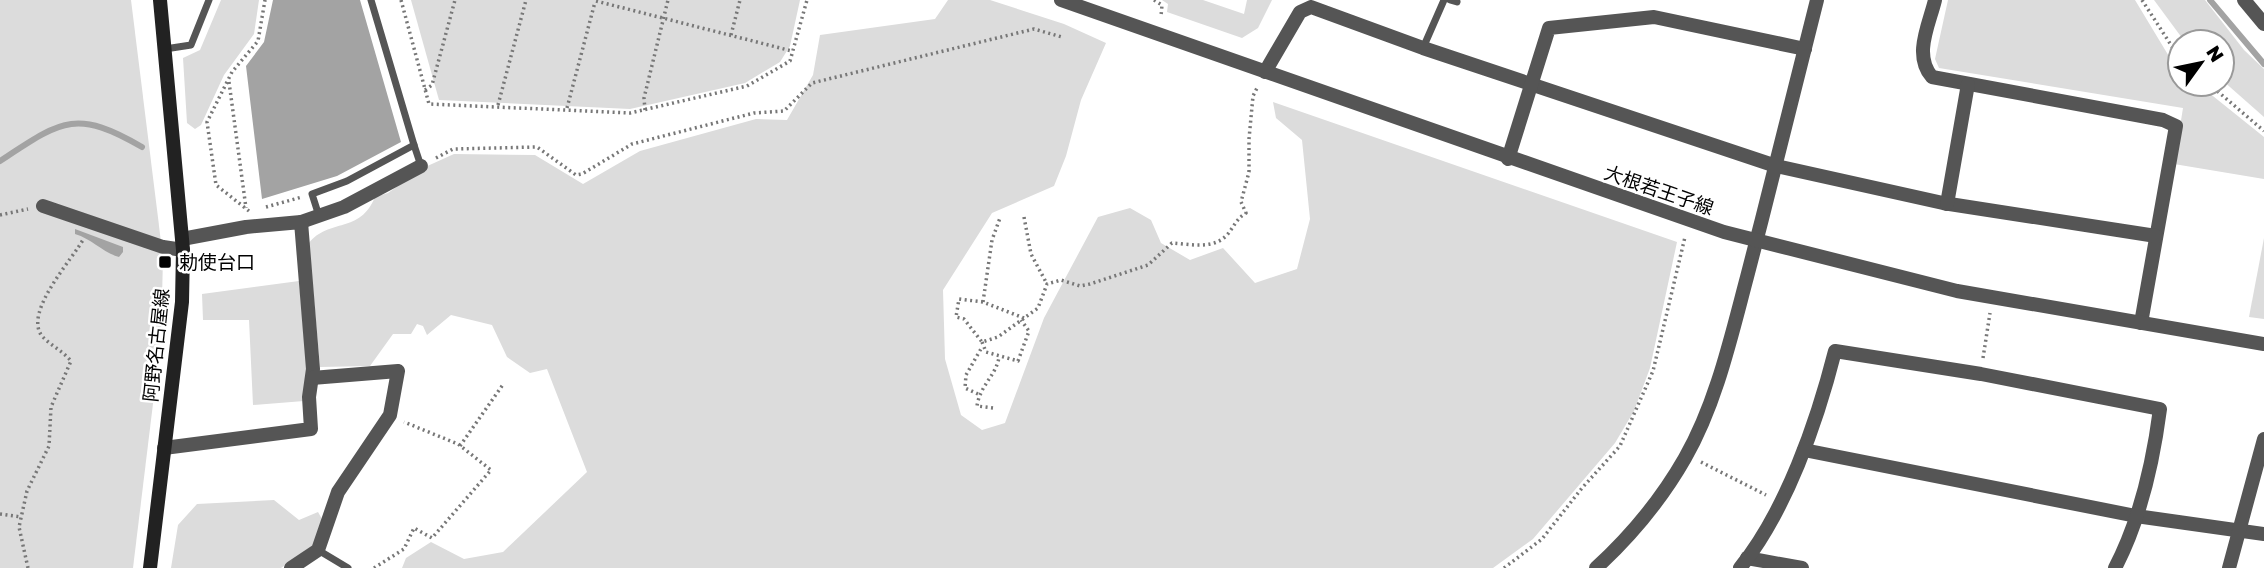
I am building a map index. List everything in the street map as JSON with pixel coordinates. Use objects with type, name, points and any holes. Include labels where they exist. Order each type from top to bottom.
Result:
[{"type":"main road","name":"阿野名古屋線","points":[[150,568],[178,353],[182,244],[160,0]]},
{"type":"street","name":"大根若王子線","points":[[1061,0],[1508,159],[1756,241],[1957,291],[2264,344]]},
{"type":"street","points":[[1596,568],[1640,525],[1664,493],[1687,454],[1716,384],[1776,166],[1817,0]]},
{"type":"street","points":[[1935,0],[1921,54],[1924,68],[1932,77],[2163,120],[2176,126],[2140,323]]},
{"type":"street","points":[[2245,0],[2264,24]]},
{"type":"street","points":[[1265,72],[1300,12],[1311,7],[1423,48],[1776,166],[1947,204],[2156,236]]},
{"type":"street","points":[[1508,159],[1549,28],[1654,17],[1805,49]]},
{"type":"street","points":[[1947,204],[1968,84]]},
{"type":"street","points":[[43,206],[163,247],[246,227],[301,222],[344,207],[421,166]]},
{"type":"street","points":[[164,448],[311,429],[309,397],[312,378],[301,222]]},
{"type":"street","points":[[1802,568],[1743,563],[1779,502],[1804,450],[1822,402],[1835,351],[1981,374],[2160,409],[2155,451],[2136,516],[2115,568]]},
{"type":"street","points":[[291,568],[318,550],[338,492],[390,415],[398,371],[312,378]]},
{"type":"street","points":[[2229,568],[2264,439]]},
{"type":"street","points":[[1804,450],[2136,516],[2264,534]]},
{"type":"lane","points":[[165,48],[191,45],[209,0]]},
{"type":"lane","points":[[371,0],[421,166]]},
{"type":"lane","points":[[1423,48],[1444,0]]},
{"type":"lane","points":[[319,216],[312,194],[347,181],[414,145]]},
{"type":"lane","points":[[318,550],[348,568]]},
{"type":"path","points":[[251,212],[216,185],[207,122],[229,79],[258,41],[265,0]]},
{"type":"path","points":[[401,0],[429,104],[567,108],[631,113],[747,86],[790,61],[807,0]]},
{"type":"path","points":[[425,90],[432,85],[455,0]]},
{"type":"path","points":[[498,105],[526,0]]},
{"type":"path","points":[[645,110],[644,98],[668,0]]},
{"type":"path","points":[[731,35],[740,0]]},
{"type":"path","points":[[1154,0],[1162,5],[1161,16]]},
{"type":"path","points":[[2142,0],[2166,37]]},
{"type":"path","points":[[567,108],[596,1],[792,51]]},
{"type":"path","points":[[421,166],[453,149],[537,148],[576,175],[582,174],[632,144],[754,113],[784,111],[812,83],[1034,29],[1062,37]]},
{"type":"path","points":[[229,79],[246,208]]},
{"type":"path","points":[[1047,284],[1061,280],[1080,286],[1090,284],[1148,265],[1172,243],[1213,244],[1227,235],[1237,218],[1245,213],[1241,202],[1249,172],[1250,128],[1257,88]]},
{"type":"path","points":[[2225,98],[2264,131]]},
{"type":"path","points":[[263,208],[312,194]]},
{"type":"path","points":[[0,215],[43,206]]},
{"type":"path","points":[[979,394],[965,388],[966,375],[982,344],[998,337],[1038,308],[1047,284],[1031,254],[1024,217]]},
{"type":"path","points":[[983,302],[992,240],[1000,218]]},
{"type":"path","points":[[1504,568],[1542,539],[1582,488],[1620,446],[1653,371],[1690,221]]},
{"type":"path","points":[[28,568],[20,536],[21,517],[27,491],[49,446],[51,407],[71,361],[42,336],[38,323],[50,286],[81,243]]},
{"type":"path","points":[[959,299],[983,302],[1022,319],[1029,331],[1018,361],[986,352],[964,319],[956,317],[959,299]]},
{"type":"path","points":[[1981,374],[1990,313]]},
{"type":"path","points":[[993,408],[977,406],[983,383],[997,368],[1000,356]]},
{"type":"path","points":[[460,446],[504,383]]},
{"type":"path","points":[[374,568],[404,549],[414,527],[432,538],[491,470],[460,446],[390,415]]},
{"type":"path","points":[[1687,454],[1779,502]]},
{"type":"path","points":[[0,514],[21,517]]},
{"type":"shaded area","points":[[0,0],[131,0],[163,258],[161,338],[133,568],[0,568]]},
{"type":"shaded area","points":[[221,0],[259,0],[254,34],[224,75],[201,125],[195,129],[187,123],[183,58],[200,50]]},
{"type":"shaded area","points":[[273,0],[360,0],[401,142],[337,176],[262,199],[246,66],[264,42]]},
{"type":"shaded area","points":[[411,0],[800,0],[790,46],[780,62],[745,83],[630,109],[439,100]]},
{"type":"shaded area","points":[[948,0],[990,0],[1064,24],[1106,43],[1081,100],[1066,156],[1054,186],[992,213],[943,290],[945,359],[961,415],[982,430],[1005,423],[1044,318],[1098,217],[1130,208],[1151,220],[1161,243],[1190,260],[1223,248],[1255,283],[1297,269],[1310,219],[1302,140],[1276,118],[1273,102],[1677,242],[1650,368],[1634,411],[1615,443],[1533,539],[1493,568],[402,568],[406,558],[431,542],[464,559],[503,552],[587,472],[547,369],[530,373],[507,357],[492,325],[451,315],[427,335],[423,326],[417,324],[411,334],[393,334],[370,366],[320,367],[309,243],[326,230],[361,216],[369,209],[375,197],[388,193],[423,168],[454,154],[535,155],[583,184],[640,151],[756,119],[787,120],[813,75],[820,35],[935,19]]},
{"type":"shaded area","points":[[1162,0],[1203,0],[1244,14],[1247,0],[1272,0],[1258,28],[1242,38],[1167,12],[1168,4]]},
{"type":"shaded area","points":[[1948,0],[2135,0],[2166,51],[2166,98],[2215,98],[2264,137],[2264,179],[2174,164],[2183,108],[1939,68],[1935,59]]},
{"type":"shaded area","points":[[2154,0],[2205,0],[2227,28],[2175,28]]},
{"type":"shaded area","points":[[2236,40],[2264,69],[2264,117],[2236,92]]},
{"type":"shaded area","points":[[75,229],[123,247],[123,252],[119,257],[113,255],[75,234]]},
{"type":"shaded area","points":[[2264,238],[2264,319],[2249,317]]},
{"type":"shaded area","points":[[299,281],[307,370],[304,401],[253,405],[249,320],[203,320],[202,294]]},
{"type":"shaded area","points":[[274,500],[299,520],[318,512],[322,519],[314,546],[281,568],[171,568],[178,525],[197,504]]},
{"type":"waterway","points":[[2210,0],[2264,64]]},
{"type":"waterway","points":[[0,161],[38,136],[69,124],[100,127],[142,147]]},
{"type":"place","name":"勅使台口","points":[[165,262]]}]
